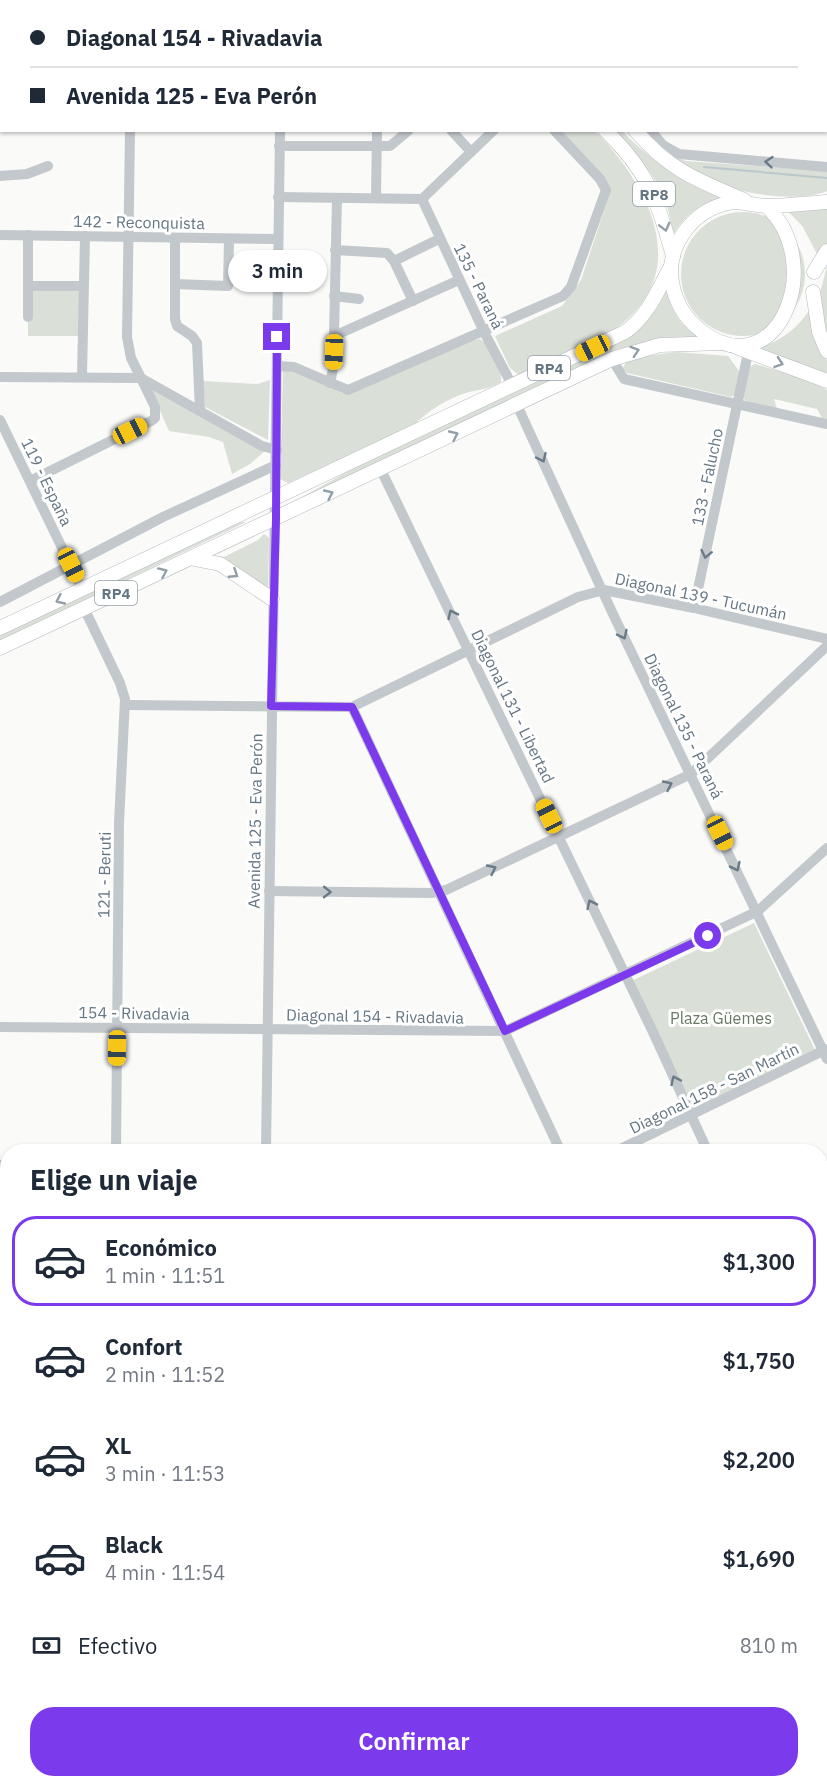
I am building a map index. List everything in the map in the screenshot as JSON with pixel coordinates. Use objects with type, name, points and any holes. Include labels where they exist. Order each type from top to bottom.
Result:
[{"type":"main road","name":"RP8","points":[[607,132],[636,164],[653,192],[672,261]]},
{"type":"main road","name":"RP8","points":[[636,132],[656,154],[675,169],[748,202]]},
{"type":"main road","name":"RP4","points":[[766,206],[823,200]]},
{"type":"main road","name":"RP4","points":[[0,628],[276,499],[632,328],[650,306],[672,261],[680,237],[693,222],[719,207],[748,202],[766,206],[785,216],[800,231]]},
{"type":"main road","name":"RP4","points":[[0,648],[612,359],[660,345],[756,343],[776,336],[793,324],[805,307],[812,288],[814,272],[810,250]]},
{"type":"main road","name":"RP4","points":[[814,272],[827,251]]},
{"type":"main road","points":[[672,261],[671,282],[682,312],[693,325],[748,353],[827,381]]},
{"type":"main road","points":[[812,288],[819,332],[827,351]]},
{"type":"main road","points":[[192,559],[220,564],[272,599]]},
{"type":"street","points":[[30,481],[155,417],[155,407],[131,358],[127,337],[130,132]]},
{"type":"street","name":"Avenida 125 - Eva Perón","points":[[266,1144],[280,132]]},
{"type":"street","points":[[376,198],[377,132]]},
{"type":"street","points":[[279,146],[377,147],[393,145],[407,132]]},
{"type":"street","points":[[453,132],[471,152]]},
{"type":"street","points":[[278,197],[422,199],[492,132]]},
{"type":"street","points":[[277,366],[294,367],[348,390],[558,299],[567,292],[606,195],[604,185],[556,132]]},
{"type":"street","points":[[652,132],[663,145],[679,154],[827,167]]},
{"type":"street","points":[[0,176],[27,174],[48,166]]},
{"type":"street","points":[[330,382],[333,369],[337,198]]},
{"type":"street","name":"135 - Paraná","points":[[422,199],[484,332],[512,385]]},
{"type":"street","name":"142 - Reconquista","points":[[0,235],[278,239]]},
{"type":"street","points":[[28,235],[28,317]]},
{"type":"street","points":[[82,375],[85,236]]},
{"type":"street","points":[[176,238],[177,326],[192,336],[197,343],[200,411]]},
{"type":"street","points":[[175,284],[228,286],[229,239]]},
{"type":"street","points":[[394,261],[439,239]]},
{"type":"street","points":[[335,250],[382,252],[394,261],[413,301]]},
{"type":"street","points":[[334,336],[459,280]]},
{"type":"street","points":[[28,286],[83,286]]},
{"type":"street","points":[[334,297],[359,299]]},
{"type":"street","name":"133 - Falucho","points":[[694,608],[748,353]]},
{"type":"street","points":[[612,359],[624,379],[827,424]]},
{"type":"street","points":[[0,376],[82,375],[141,378],[262,446],[277,450]]},
{"type":"street","name":"Diagonal 135 - Paraná","points":[[517,405],[825,1053]]},
{"type":"street","name":"119 - España","points":[[0,420],[82,589]]},
{"type":"street","points":[[0,602],[173,512],[276,465]]},
{"type":"street","name":"Diagonal 131 - Libertad","points":[[381,470],[704,1144]]},
{"type":"street","name":"Diagonal 139 - Tucumán","points":[[125,705],[352,707],[578,597],[604,590],[827,639]]},
{"type":"street","name":"121 - Beruti","points":[[84,608],[120,683],[125,705],[119,823],[116,1144]]},
{"type":"street","points":[[269,891],[439,893],[692,774],[827,646]]},
{"type":"street","points":[[352,707],[557,1144]]},
{"type":"street","name":"Diagonal 154 - Rivadavia","points":[[268,1030],[505,1031],[758,911],[827,848]]},
{"type":"street","name":"154 - Rivadavia","points":[[0,1027],[268,1030]]},
{"type":"street","name":"Diagonal 158 - San Martín","points":[[631,1144],[825,1053]]},
{"type":"green space","points":[[563,132],[596,132],[632,177],[646,203],[655,229],[658,256],[653,282],[639,307],[615,329],[582,348],[520,376],[510,368],[495,336],[562,306],[581,280],[610,193]]},
{"type":"green space","points":[[615,132],[623,132],[645,153],[670,171],[727,198],[710,202],[696,210],[683,220],[673,235],[661,190],[636,155]]},
{"type":"green space","points":[[672,156],[686,161],[827,171],[827,191],[791,197],[745,192],[702,177],[684,167]]},
{"type":"green space","points":[[827,208],[827,245],[818,256],[803,227],[786,209]]},
{"type":"green space","points":[[743,212],[767,216],[787,230],[801,250],[805,274],[801,298],[787,318],[767,332],[743,336],[719,332],[699,318],[685,298],[681,274],[685,250],[699,230],[719,216]]},
{"type":"green space","points":[[827,266],[827,345],[819,297]]},
{"type":"green space","points":[[28,286],[83,286],[82,336],[28,336]]},
{"type":"green space","points":[[666,289],[678,319],[695,335],[703,339],[666,338],[618,349],[295,501],[363,463],[643,323],[656,309]]},
{"type":"green space","points":[[810,309],[820,352],[827,360],[827,376],[756,349],[787,334],[800,323]]},
{"type":"green space","points":[[480,339],[495,358],[500,370],[501,382],[446,401],[431,410],[412,427],[288,483],[280,479],[283,371],[294,370],[342,393],[463,343]]},
{"type":"green space","points":[[676,352],[728,356],[739,371],[735,394],[731,397],[627,373],[623,368],[626,362],[646,356]]},
{"type":"green space","points":[[755,364],[808,380],[827,390],[827,421],[823,420],[817,409],[774,399],[777,409],[746,401],[743,398],[749,367]]},
{"type":"green space","points":[[270,380],[268,440],[205,407],[203,381],[258,384]]},
{"type":"green space","points":[[149,386],[265,451],[250,464],[232,474],[223,442],[209,437],[169,431]]},
{"type":"green space","points":[[246,522],[0,641],[0,635],[205,537]]},
{"type":"green space","points":[[264,534],[269,538],[268,586],[266,588],[219,560],[218,556],[224,557],[258,540]]},
{"type":"green space","name":"Plaza Güemes","points":[[754,923],[816,1052],[687,1114],[625,984]]},
{"type":"waterway","points":[[704,167],[827,178]]},
{"type":"route","points":[[277,337],[276,519],[272,599],[271,706],[352,707],[505,1031],[512,1030],[708,936]]}]
